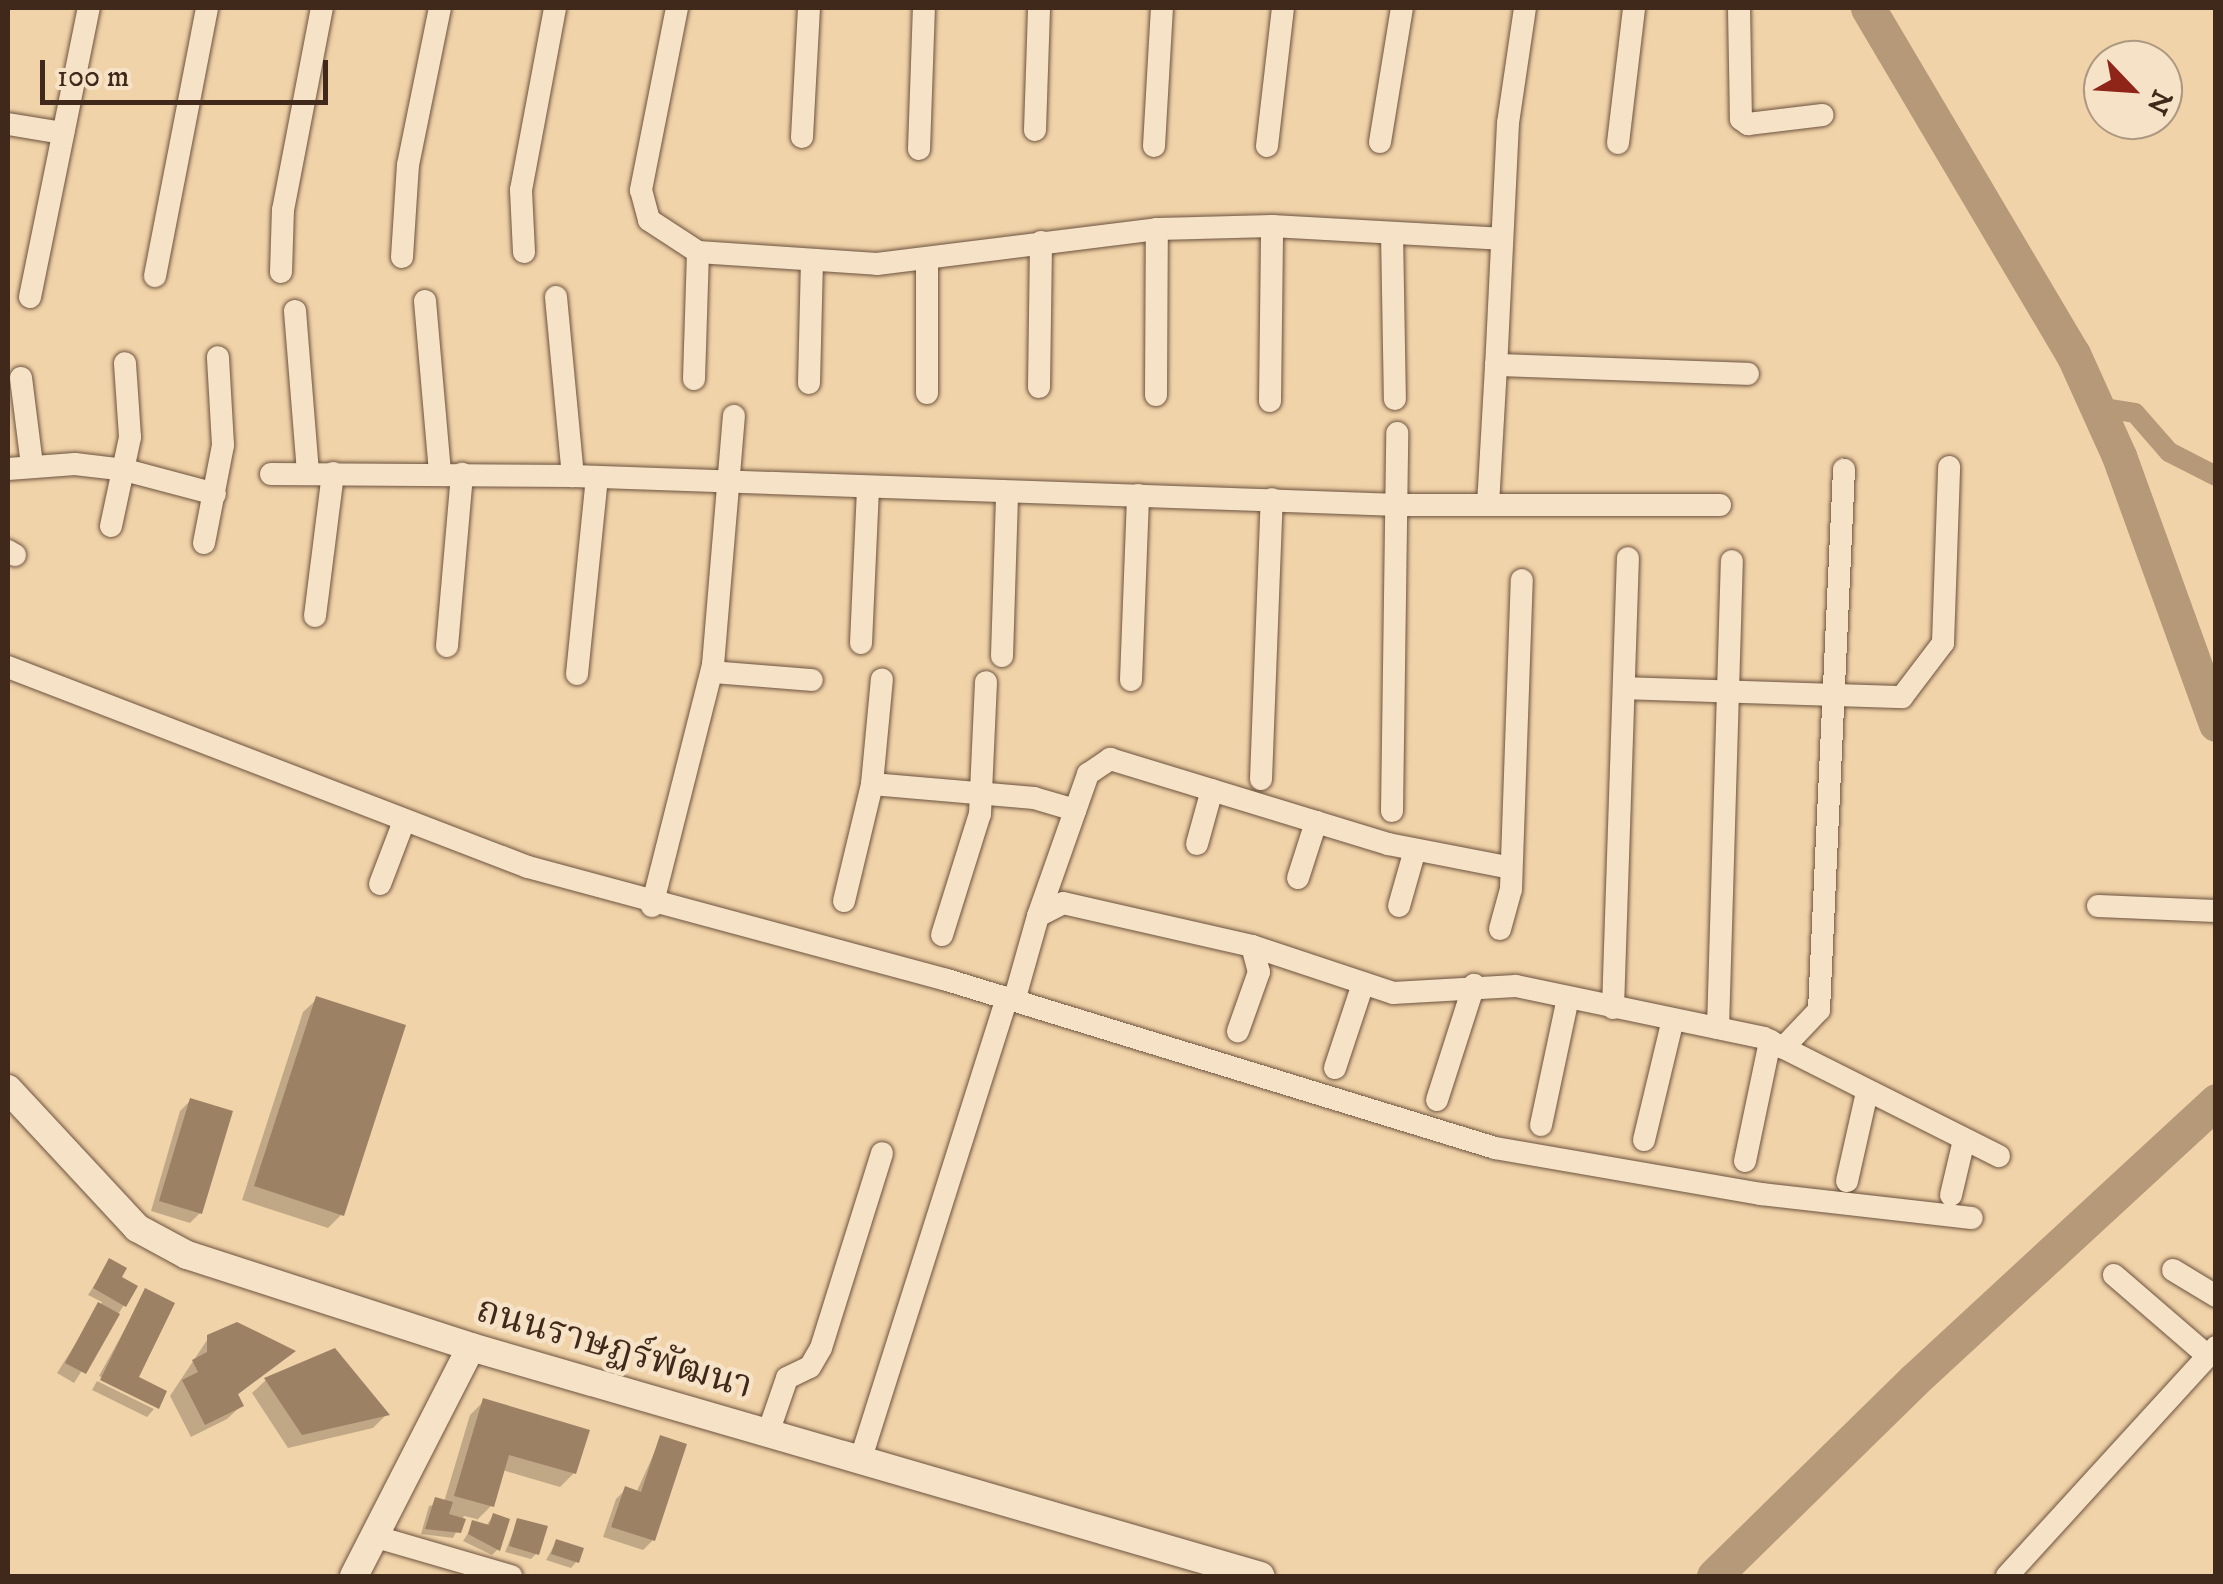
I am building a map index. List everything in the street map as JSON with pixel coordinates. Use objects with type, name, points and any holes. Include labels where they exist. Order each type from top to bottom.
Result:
[{"type":"street","points":[[30,297],[88,8]]},
{"type":"street","points":[[155,276],[206,8]]},
{"type":"street","points":[[280,272],[283,210],[322,8]]},
{"type":"street","points":[[402,256],[408,166],[440,8]]},
{"type":"street","points":[[524,252],[521,190],[555,8]]},
{"type":"street","points":[[678,8],[641,190],[649,220],[698,252],[812,262],[927,260],[1158,229],[1272,226],[1501,238]]},
{"type":"street","points":[[802,137],[809,8]]},
{"type":"street","points":[[919,149],[924,8]]},
{"type":"street","points":[[1036,130],[1039,8]]},
{"type":"street","points":[[1154,146],[1162,8]]},
{"type":"street","points":[[1267,146],[1283,8]]},
{"type":"street","points":[[1380,142],[1402,8]]},
{"type":"street","points":[[1488,505],[1508,123],[1525,8]]},
{"type":"street","points":[[1618,143],[1634,8]]},
{"type":"street","points":[[1738,8],[1741,119],[1748,124],[1822,115]]},
{"type":"street","points":[[8,124],[62,133]]},
{"type":"street","points":[[1270,401],[1272,226]]},
{"type":"street","points":[[1156,395],[1158,229]]},
{"type":"street","points":[[1392,234],[1395,400]]},
{"type":"street","points":[[1040,386],[1042,242]]},
{"type":"street","points":[[694,379],[698,252]]},
{"type":"street","points":[[927,260],[928,393]]},
{"type":"street","points":[[809,383],[812,262]]},
{"type":"street","points":[[556,297],[572,476]]},
{"type":"street","points":[[425,301],[451,474],[447,646]]},
{"type":"street","points":[[295,311],[308,474]]},
{"type":"street","points":[[204,542],[224,426],[218,357]]},
{"type":"street","points":[[111,526],[125,470],[125,364]]},
{"type":"street","points":[[1496,364],[1748,374]]},
{"type":"street","points":[[22,378],[32,465]]},
{"type":"street","points":[[652,906],[712,672],[732,482],[734,416]]},
{"type":"street","points":[[1392,811],[1397,433]]},
{"type":"street","points":[[8,469],[32,465],[125,470],[215,494]]},
{"type":"street","points":[[1624,688],[1902,696],[1943,644],[1949,466]]},
{"type":"street","points":[[1745,1161],[1777,1045],[1819,1010],[1844,470]]},
{"type":"street","points":[[314,616],[333,473]]},
{"type":"street","points":[[270,474],[572,476],[868,490],[1398,506],[1720,505]]},
{"type":"street","points":[[577,674],[596,478]]},
{"type":"street","points":[[861,643],[868,490]]},
{"type":"street","points":[[1002,656],[1007,494]]},
{"type":"street","points":[[1131,680],[1138,496]]},
{"type":"street","points":[[1261,779],[1272,500]]},
{"type":"street","points":[[1613,1008],[1628,558]]},
{"type":"street","points":[[1718,1028],[1732,561]]},
{"type":"street","points":[[1500,929],[1511,868],[1522,580]]},
{"type":"street","points":[[8,667],[404,821],[652,906],[802,939],[1495,1148],[1761,1194],[1972,1218]]},
{"type":"street","points":[[712,672],[812,680]]},
{"type":"street","points":[[844,901],[872,784],[882,679]]},
{"type":"street","points":[[942,935],[980,814],[976,793],[986,682]]},
{"type":"street","points":[[861,1458],[1088,774],[1110,758],[1416,850],[1511,868]]},
{"type":"street","points":[[872,784],[976,793],[1075,810]]},
{"type":"street","points":[[1196,844],[1212,790]]},
{"type":"street","points":[[380,884],[404,821]]},
{"type":"street","points":[[1298,878],[1316,822]]},
{"type":"street","points":[[1398,906],[1416,850]]},
{"type":"street","points":[[1038,916],[1063,904],[1252,946],[1394,993],[1474,985],[1568,998],[1718,1028],[1777,1045],[1999,1156]]},
{"type":"street","points":[[2098,906],[2216,911]]},
{"type":"street","points":[[1238,1031],[1258,972],[1252,946]]},
{"type":"street","points":[[1335,1068],[1362,984]]},
{"type":"street","points":[[1437,1100],[1474,985]]},
{"type":"street","points":[[1541,1124],[1568,998]]},
{"type":"street","points":[[1644,1140],[1672,1020]]},
{"type":"street","name":"ถนนราษฏร์พัฒนา","points":[[8,1089],[152,1239],[471,1346],[1260,1576]]},
{"type":"street","points":[[1846,1182],[1867,1092]]},
{"type":"street","points":[[1951,1195],[1964,1140]]},
{"type":"street","points":[[768,1433],[787,1378],[810,1367],[821,1348],[882,1152]]},
{"type":"street","points":[[2173,1270],[2216,1296]]},
{"type":"street","points":[[2007,1576],[2212,1351],[2114,1275]]},
{"type":"street","points":[[354,1576],[471,1346]]},
{"type":"street","points":[[373,1536],[511,1576]]},
{"type":"building","points":[[316,996],[406,1025],[344,1216],[254,1186]]},
{"type":"building","points":[[190,1098],[233,1111],[202,1214],[159,1201]]},
{"type":"building","points":[[109,1258],[127,1268],[122,1277],[138,1286],[126,1307],[93,1288]]},
{"type":"building","points":[[145,1288],[175,1303],[139,1377],[167,1391],[159,1409],[100,1380]]},
{"type":"building","points":[[98,1302],[120,1314],[86,1374],[65,1363]]},
{"type":"building","points":[[237,1322],[296,1351],[238,1394],[244,1406],[205,1425],[182,1380],[198,1372],[192,1360],[207,1352],[207,1335]]},
{"type":"building","points":[[335,1348],[390,1415],[302,1435],[264,1378]]},
{"type":"building","points":[[483,1398],[590,1430],[576,1474],[509,1455],[494,1507],[454,1496]]},
{"type":"building","points":[[660,1435],[687,1444],[655,1541],[611,1527],[625,1486],[641,1492]]},
{"type":"building","points":[[435,1497],[453,1502],[449,1514],[466,1519],[461,1533],[425,1529]]},
{"type":"building","points":[[493,1513],[510,1519],[500,1551],[468,1534],[472,1520],[489,1525]]},
{"type":"building","points":[[517,1518],[548,1526],[539,1555],[509,1546]]},
{"type":"building","points":[[556,1539],[584,1548],[579,1563],[551,1554]]},
{"type":"waterway","points":[[1868,8],[2073,354],[2119,456],[2216,724]]},
{"type":"waterway","points":[[2097,407],[2135,413],[2169,452],[2216,476]]},
{"type":"waterway","points":[[1714,1576],[1913,1381],[2216,1101]]}]
